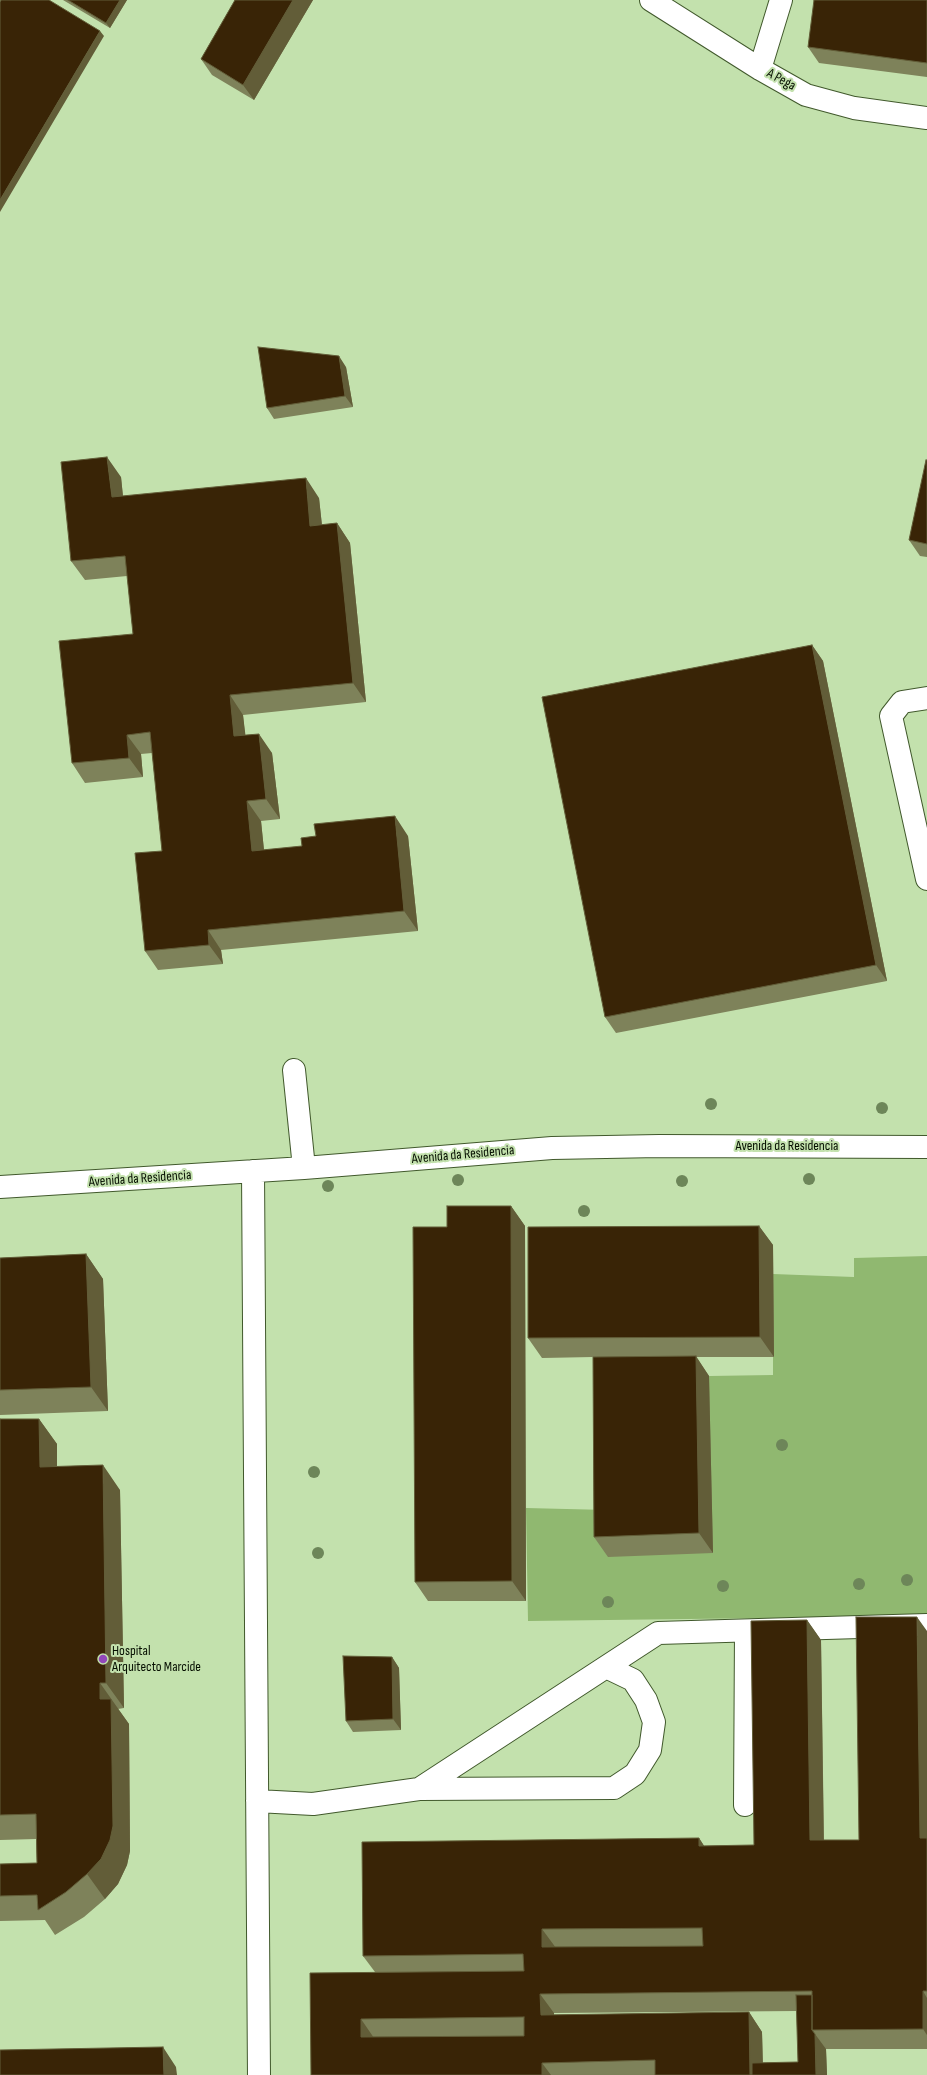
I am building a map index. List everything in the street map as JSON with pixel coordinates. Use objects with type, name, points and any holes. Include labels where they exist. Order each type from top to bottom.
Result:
[{"type":"street","name":"A Pega","points":[[651,0],[760,69],[806,95],[854,108],[927,118]]},
{"type":"street","points":[[760,69],[781,0]]},
{"type":"street","points":[[927,698],[902,702],[891,716],[927,879]]},
{"type":"street","points":[[294,1070],[304,1168]]},
{"type":"street","name":"Avenida da Residencia","points":[[0,1187],[304,1168],[552,1148],[659,1146],[927,1147]]},
{"type":"street","points":[[253,1171],[259,2075]]},
{"type":"street","points":[[419,1789],[658,1633],[927,1625]]},
{"type":"street","points":[[745,1805],[746,1631]]},
{"type":"street","points":[[257,1801],[313,1804],[419,1789],[614,1788],[635,1774],[650,1750],[654,1722],[646,1700],[633,1680],[606,1667]]},
{"type":"green space","points":[[927,1256],[927,1616],[528,1621],[526,1508],[607,1510],[709,1376],[773,1375],[773,1274],[854,1277],[854,1258]]},
{"type":"building","points":[[1,0],[49,0],[100,31],[0,200],[0,2]]},
{"type":"building","points":[[68,0],[120,0],[106,23]]},
{"type":"building","points":[[235,0],[293,0],[243,85],[201,59]]},
{"type":"building","points":[[814,0],[927,0],[927,63],[808,47]]},
{"type":"building","points":[[258,347],[339,356],[345,396],[267,408]]},
{"type":"building","points":[[107,457],[112,497],[306,478],[310,526],[337,523],[353,683],[230,695],[234,736],[259,734],[266,799],[247,801],[252,851],[302,846],[301,838],[316,836],[314,824],[395,816],[404,911],[208,930],[209,945],[145,951],[135,853],[162,851],[150,732],[127,735],[129,758],[72,763],[59,641],[133,634],[125,556],[71,561],[61,462]]},
{"type":"building","points":[[927,460],[927,544],[909,540]]},
{"type":"building","points":[[812,645],[876,965],[605,1017],[542,697]]},
{"type":"building","points":[[447,1206],[511,1206],[512,1581],[415,1582],[413,1227],[447,1227]]},
{"type":"building","points":[[759,1226],[760,1337],[528,1338],[528,1227]]},
{"type":"building","points":[[86,1254],[91,1387],[0,1390],[0,1258]]},
{"type":"building","points":[[696,1356],[699,1533],[594,1537],[593,1357]]},
{"type":"building","points":[[0,1419],[39,1419],[40,1467],[103,1465],[106,1683],[100,1683],[100,1699],[111,1699],[113,1826],[110,1840],[101,1859],[87,1874],[66,1892],[38,1910],[37,1895],[0,1896],[0,1864],[37,1863],[36,1814],[0,1815]]},
{"type":"building","points":[[856,1617],[917,1617],[920,1838],[927,1838],[927,1991],[923,1991],[923,2029],[812,2030],[812,1991],[540,1994],[541,2015],[749,2012],[750,2075],[655,2075],[655,2060],[542,2063],[542,2075],[311,2075],[310,1973],[524,1971],[523,1954],[363,1956],[362,1842],[699,1838],[699,1846],[754,1845],[751,1621],[807,1620],[810,1840],[859,1840]],"holes":[[[702,1928],[703,1946],[542,1947],[542,1929]],[[524,2017],[524,2036],[361,2037],[361,2019]]]},
{"type":"building","points":[[343,1656],[392,1657],[393,1719],[346,1721]]},
{"type":"building","points":[[796,1995],[812,1995],[812,2030],[815,2034],[816,2075],[752,2075],[752,2063],[798,2062]]},
{"type":"building","points":[[163,2047],[164,2075],[0,2075],[0,2050]]},
{"type":"place","name":"Hospital Arquitecto Marcide","points":[[103,1659]]}]
